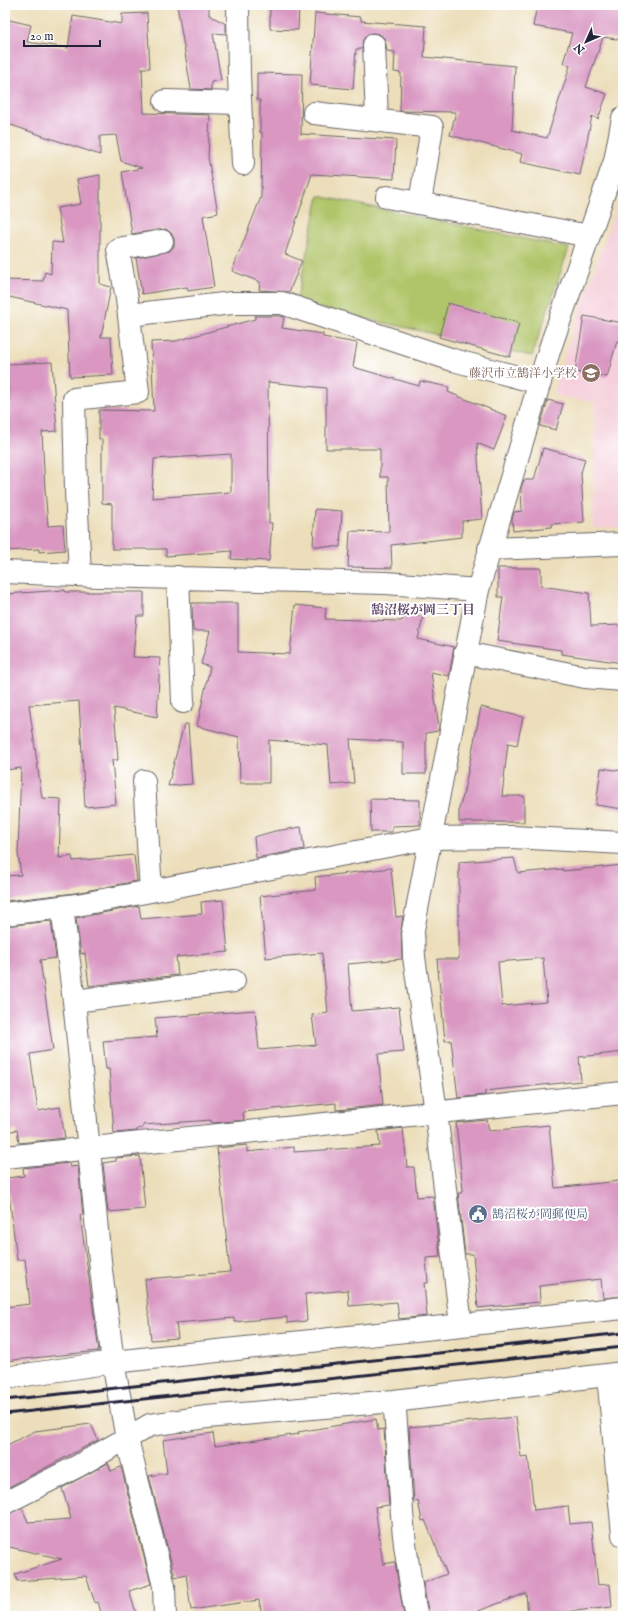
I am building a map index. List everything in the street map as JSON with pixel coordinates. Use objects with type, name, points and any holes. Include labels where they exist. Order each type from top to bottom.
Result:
[{"type":"street","points":[[238,5],[240,103],[244,164]]},
{"type":"street","points":[[374,45],[377,119]]},
{"type":"street","points":[[165,102],[240,103]]},
{"type":"street","points":[[314,113],[377,119],[432,127],[420,203]]},
{"type":"street","points":[[461,1325],[436,1112],[414,957],[413,930],[478,590],[489,548],[549,351],[616,161],[623,118]]},
{"type":"street","points":[[387,197],[589,236]]},
{"type":"street","points":[[80,575],[74,399],[138,392],[129,315],[118,249],[162,241]]},
{"type":"street","points":[[129,315],[232,303],[282,303],[453,360],[540,383]]},
{"type":"street","points":[[489,548],[623,544]]},
{"type":"street","points":[[5,572],[386,582],[478,590]]},
{"type":"street","points":[[178,577],[183,702]]},
{"type":"street","points":[[465,653],[585,677],[623,680]]},
{"type":"street","points":[[144,781],[151,891]]},
{"type":"street","points":[[5,914],[62,907],[430,838],[512,837],[623,843]]},
{"type":"street","points":[[62,907],[74,1001],[101,1270],[113,1362],[128,1439],[164,1586],[165,1616]]},
{"type":"street","points":[[74,1001],[234,981]]},
{"type":"street","points":[[5,1157],[623,1093]]},
{"type":"street","points":[[5,1378],[113,1362],[623,1308]]},
{"type":"street","points":[[5,1502],[78,1466],[128,1439],[150,1425],[193,1419],[394,1401],[615,1374],[623,1535]]},
{"type":"street","points":[[394,1401],[398,1438],[401,1513],[407,1560],[418,1616]]},
{"type":"shaded area","name":"藤沢市立鵠洋小学校","points":[[623,188],[623,527],[593,528],[595,402],[553,396],[566,350]]},
{"type":"green space","points":[[319,196],[569,248],[532,356],[296,303]]},
{"type":"building","points":[[177,5],[209,5],[209,15],[226,24],[226,34],[213,33],[221,80],[211,82],[211,90],[191,89]]},
{"type":"building","points":[[270,5],[299,5],[298,30],[270,29]]},
{"type":"building","points":[[537,5],[567,5],[588,8],[589,5],[597,5],[623,9],[623,40],[603,37],[586,87],[607,94],[598,119],[592,116],[580,175],[520,162],[522,154],[450,135],[456,112],[400,111],[401,73],[394,72],[395,52],[387,51],[385,39],[379,34],[368,34],[363,40],[362,49],[356,49],[353,89],[310,85],[315,13],[361,17],[361,21],[426,26],[424,57],[515,66],[512,130],[547,138],[570,66],[563,63],[572,33],[533,26]]},
{"type":"building","points":[[147,13],[150,68],[142,68],[144,113],[210,115],[208,157],[218,213],[203,216],[214,287],[188,291],[187,287],[142,294],[136,258],[170,251],[174,246],[174,239],[171,233],[166,229],[132,234],[122,172],[142,168],[121,161],[116,135],[100,136],[100,155],[5,123],[5,19],[31,25],[27,42],[68,48],[73,16],[122,24],[122,14]]},
{"type":"building","points":[[257,73],[302,74],[301,134],[396,140],[394,179],[312,174],[285,254],[302,261],[289,292],[259,290],[260,282],[232,271],[261,197],[262,132],[260,132],[260,100],[257,100]]},
{"type":"building","points":[[100,175],[100,284],[111,287],[101,337],[111,337],[113,375],[70,377],[67,310],[5,296],[5,280],[43,281],[45,272],[51,274],[52,242],[63,243],[57,208],[81,204],[77,179]]},
{"type":"building","points":[[448,303],[519,323],[510,357],[439,337]]},
{"type":"building","points":[[255,316],[280,316],[284,317],[282,328],[323,334],[323,337],[357,343],[353,367],[419,386],[420,381],[449,387],[448,392],[507,416],[494,450],[477,443],[482,519],[462,521],[462,537],[391,545],[392,568],[348,567],[350,531],[389,532],[388,477],[380,477],[380,449],[326,449],[326,388],[268,382],[269,523],[272,523],[269,561],[231,559],[232,551],[166,556],[166,549],[112,549],[112,504],[102,503],[102,439],[99,439],[99,410],[154,411],[151,342],[176,341],[255,319]],"holes":[[[231,454],[231,492],[152,498],[154,459]]]},
{"type":"building","points":[[584,316],[623,323],[623,341],[617,341],[607,377],[575,372]]},
{"type":"building","points":[[52,362],[57,431],[42,432],[45,489],[48,526],[63,525],[65,550],[39,552],[39,549],[5,551],[5,413],[10,413],[7,364]]},
{"type":"building","points":[[548,400],[563,404],[556,430],[540,426]]},
{"type":"building","points":[[543,448],[585,459],[581,473],[584,522],[552,524],[552,527],[513,531],[512,520],[514,512],[522,511],[521,488],[524,480],[534,480]]},
{"type":"building","points":[[315,509],[342,511],[340,547],[313,546]]},
{"type":"building","points":[[498,568],[541,568],[541,586],[589,593],[591,626],[623,625],[623,663],[561,654],[561,650],[497,641],[503,597],[498,597]]},
{"type":"building","points":[[65,590],[65,592],[144,592],[144,616],[137,616],[133,657],[160,658],[157,717],[114,708],[118,760],[112,760],[116,804],[85,807],[79,701],[29,705],[42,798],[61,799],[59,858],[72,856],[73,861],[134,855],[137,881],[75,893],[5,901],[5,876],[21,875],[18,853],[21,768],[5,770],[5,594]]},
{"type":"building","points":[[192,603],[238,603],[238,652],[290,654],[295,605],[326,608],[325,619],[402,621],[404,612],[423,617],[418,639],[454,647],[449,676],[431,672],[439,727],[438,731],[426,733],[426,774],[403,774],[403,742],[350,739],[354,783],[331,785],[328,745],[269,740],[269,783],[240,783],[239,737],[197,726],[210,667],[201,664],[210,631],[193,631]]},
{"type":"building","points":[[481,707],[523,717],[517,745],[508,743],[502,796],[524,796],[524,822],[459,822],[459,808],[463,796]]},
{"type":"building","points":[[184,724],[188,724],[192,784],[168,786]]},
{"type":"building","points":[[601,768],[623,771],[623,809],[596,805]]},
{"type":"building","points":[[370,799],[420,800],[420,825],[392,826],[392,832],[371,832]]},
{"type":"building","points":[[301,827],[304,849],[256,858],[254,837],[275,831]]},
{"type":"building","points":[[514,858],[518,873],[563,869],[563,871],[623,865],[623,904],[621,904],[623,930],[623,1052],[579,1057],[581,1081],[485,1091],[485,1095],[458,1098],[451,1040],[445,1041],[437,959],[459,959],[459,862]],"holes":[[[543,958],[547,1002],[502,1006],[498,962]]]},
{"type":"building","points":[[391,868],[396,917],[403,916],[401,930],[402,959],[348,964],[352,1011],[399,1007],[404,1052],[378,1054],[383,1105],[336,1110],[336,1103],[243,1112],[244,1120],[214,1123],[211,1122],[211,1120],[143,1125],[143,1128],[137,1129],[137,1131],[114,1133],[109,1069],[106,1069],[103,1041],[157,1037],[155,1018],[255,1010],[259,1050],[316,1045],[312,1015],[328,1013],[322,953],[266,958],[260,896],[316,890],[315,877]]},
{"type":"building","points":[[223,900],[228,952],[176,957],[178,975],[89,986],[85,953],[81,954],[76,918],[139,906],[141,919],[202,914],[201,902]]},
{"type":"building","points":[[51,921],[56,958],[40,960],[53,1050],[30,1054],[38,1111],[60,1107],[65,1138],[19,1143],[17,1130],[5,1132],[5,926]]},
{"type":"building","points":[[487,1120],[489,1131],[549,1125],[555,1188],[619,1181],[623,1213],[623,1296],[603,1298],[601,1279],[539,1286],[540,1302],[478,1308],[473,1254],[465,1254],[458,1193],[462,1193],[463,1190],[456,1123]]},
{"type":"building","points":[[403,1128],[407,1167],[414,1167],[417,1197],[433,1196],[440,1257],[426,1258],[428,1283],[424,1283],[427,1316],[399,1319],[397,1302],[349,1306],[348,1290],[305,1294],[307,1321],[287,1323],[287,1317],[234,1322],[234,1318],[176,1323],[178,1338],[151,1340],[145,1279],[230,1272],[217,1148],[247,1145],[247,1152],[294,1147],[294,1152],[380,1146],[378,1131]]},
{"type":"building","points":[[140,1156],[145,1209],[108,1212],[103,1163],[116,1161],[116,1158]]},
{"type":"building","points":[[69,1163],[70,1167],[78,1166],[83,1215],[80,1215],[99,1351],[5,1361],[5,1307],[30,1304],[25,1259],[17,1260],[7,1178],[24,1176],[23,1168]]},
{"type":"building","points":[[516,1417],[521,1457],[528,1456],[534,1510],[568,1506],[570,1524],[591,1522],[598,1585],[610,1584],[612,1607],[528,1616],[526,1593],[465,1616],[429,1616],[423,1583],[447,1574],[425,1520],[422,1521],[418,1501],[414,1502],[409,1427]]},
{"type":"building","points":[[376,1419],[378,1430],[384,1429],[389,1505],[375,1507],[383,1564],[395,1562],[404,1616],[262,1616],[259,1600],[191,1610],[186,1574],[175,1577],[149,1476],[167,1473],[163,1440],[213,1433],[215,1446],[299,1434],[298,1432]]},
{"type":"building","points":[[91,1424],[98,1440],[5,1489],[5,1446],[35,1431]]},
{"type":"building","points":[[108,1463],[111,1471],[121,1467],[151,1584],[129,1591],[137,1616],[102,1616],[98,1602],[95,1603],[86,1576],[17,1581],[15,1574],[62,1559],[5,1546],[5,1515],[22,1508],[28,1522],[71,1519],[62,1488]]},
{"type":"railway","points":[[5,1400],[623,1333]]},
{"type":"railway","points":[[5,1414],[623,1347]]},
{"type":"place","name":"藤沢市立鵠洋小学校","points":[[591,373]]},
{"type":"place","name":"鵠沼桜が岡郵便局","points":[[478,1214]]},
{"type":"district","name":"鵠沼桜が岡三丁目","points":[[423,609]]}]
